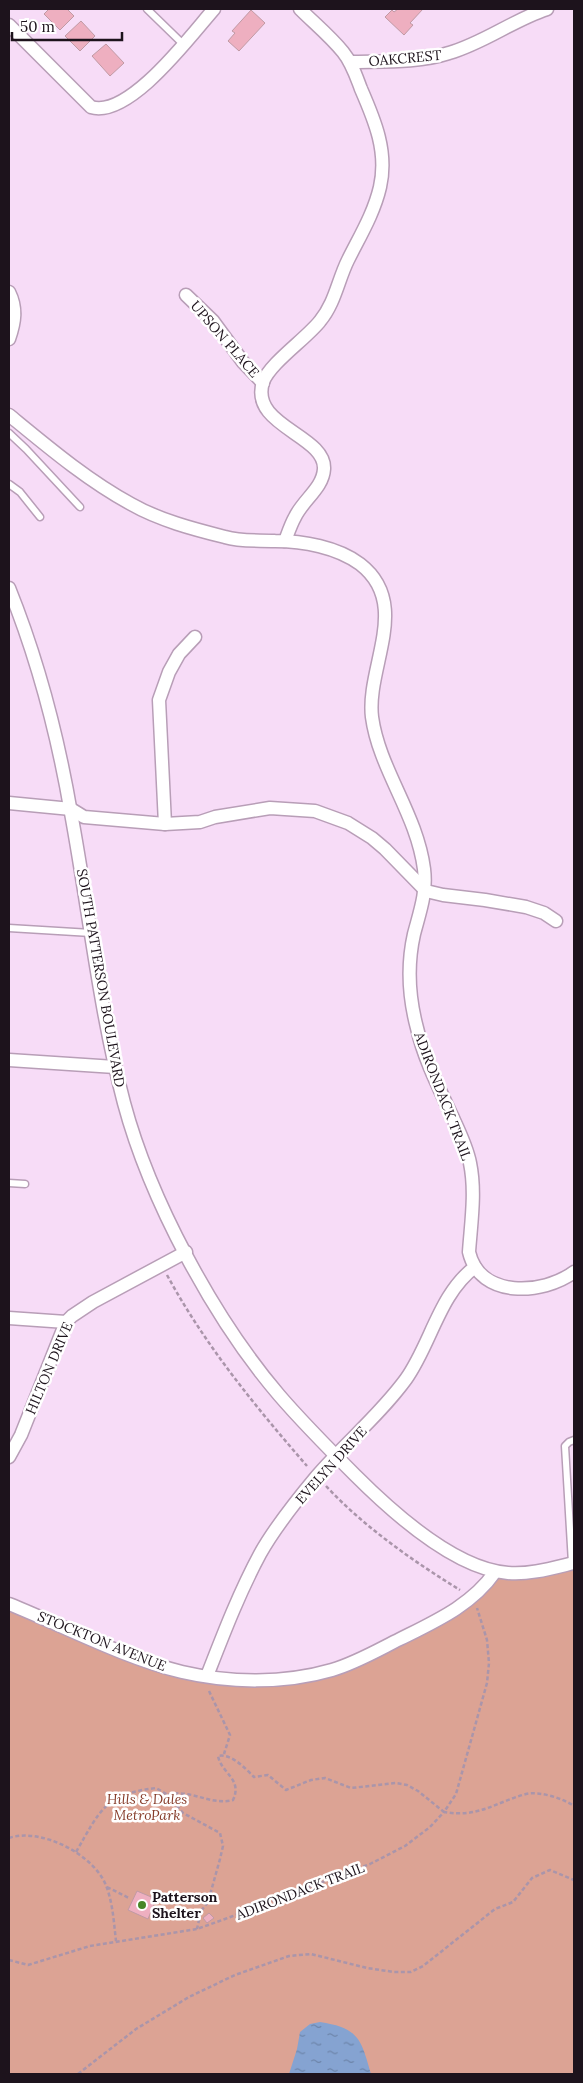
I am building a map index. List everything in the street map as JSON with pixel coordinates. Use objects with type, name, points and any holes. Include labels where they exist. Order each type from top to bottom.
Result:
[{"type":"street","points":[[9,26],[90,107],[99,109],[107,108],[133,94],[153,78],[214,9]]},
{"type":"street","points":[[285,541],[294,517],[320,483],[324,466],[320,455],[312,446],[276,419],[266,407],[262,395],[263,383],[278,362],[320,321],[330,306],[344,268],[374,208],[380,186],[382,150],[378,128],[350,62],[342,51],[300,9]]},
{"type":"street","name":"OAKCREST","points":[[350,62],[421,59],[448,54],[477,43],[547,9]]},
{"type":"street","points":[[9,292],[15,311],[13,328],[9,339]]},
{"type":"street","name":"UPSON PLACE","points":[[186,295],[213,321],[242,362],[263,383]]},
{"type":"street","name":"ADIRONDACK TRAIL","points":[[9,416],[98,483],[131,504],[158,517],[228,538],[252,541],[285,541],[331,550],[358,563],[370,573],[378,586],[383,601],[385,626],[384,644],[373,687],[372,717],[382,754],[410,815],[424,866],[426,891],[414,934],[410,961],[410,987],[413,1010],[417,1032],[434,1077],[463,1139],[470,1162],[472,1214],[469,1252],[474,1267]]},
{"type":"street","name":"SOUTH PATTERSON BOULEVARD","points":[[9,588],[22,620],[38,670],[71,809],[115,1067],[137,1145],[160,1203],[214,1303],[247,1354],[278,1394],[373,1493],[418,1530],[470,1563],[495,1572],[511,1574],[573,1563]]},
{"type":"street","points":[[165,824],[159,700],[176,660],[195,637]]},
{"type":"street","points":[[9,803],[71,809],[84,817],[165,824],[200,822],[215,817],[270,808],[315,811],[348,823],[372,838],[426,891],[526,907],[544,913],[556,921]]},
{"type":"street","points":[[9,1060],[115,1067]]},
{"type":"street","name":"HILTON DRIVE","points":[[9,1457],[21,1435],[66,1322],[93,1302],[186,1252]]},
{"type":"street","points":[[474,1267],[481,1274],[495,1282],[522,1290],[541,1288],[556,1283],[574,1272]]},
{"type":"street","name":"EVELYN DRIVE","points":[[204,1676],[244,1586],[262,1552],[317,1476],[374,1418],[406,1378],[424,1350],[447,1300],[462,1276],[474,1267]]},
{"type":"street","points":[[9,1318],[66,1322]]},
{"type":"street","name":"STOCKTON AVENUE","points":[[9,1604],[121,1651],[180,1672],[252,1680],[284,1679],[331,1670],[355,1662],[410,1634],[472,1598],[484,1588],[495,1572]]},
{"type":"lane","points":[[147,9],[183,44]]},
{"type":"lane","points":[[9,433],[80,507]]},
{"type":"lane","points":[[9,484],[20,492],[40,517]]},
{"type":"lane","points":[[9,928],[91,933]]},
{"type":"lane","points":[[9,1183],[25,1184]]},
{"type":"lane","points":[[573,1563],[565,1446],[574,1440]]},
{"type":"path","points":[[162,1265],[204,1336],[244,1392],[317,1476],[372,1528],[412,1558],[472,1598]]},
{"type":"path","name":"ADIRONDACK TRAIL","points":[[9,1960],[28,1964],[90,1946],[197,1928],[267,1905],[317,1883],[370,1864],[405,1846],[430,1827],[444,1812],[456,1794],[487,1683],[487,1640],[472,1598]]},
{"type":"path","points":[[204,1676],[224,1726],[230,1735],[224,1754]]},
{"type":"path","points":[[168,1796],[176,1792],[223,1803],[233,1800],[236,1792],[234,1781],[218,1761],[218,1756],[224,1754],[235,1760],[254,1777],[268,1775],[286,1790],[311,1780],[325,1778],[337,1781],[351,1788],[396,1783],[407,1785],[418,1791],[444,1812],[458,1814],[492,1808],[527,1794],[541,1794],[553,1797],[574,1806]]},
{"type":"path","points":[[76,1852],[101,1810],[116,1799],[132,1791],[156,1788],[168,1796],[183,1813],[220,1834],[223,1846],[208,1902],[201,1911],[197,1928]]},
{"type":"path","points":[[9,1838],[16,1836],[44,1838],[76,1852],[98,1872],[107,1887],[116,1941]]},
{"type":"path","points":[[78,2074],[136,2029],[189,1997],[235,1975],[289,1956],[311,1954],[367,1968],[394,1972],[411,1972],[423,1966],[495,1909],[513,1902],[532,1878],[550,1870],[574,1880]]},
{"type":"path","points":[[107,1887],[129,1898]]},
{"type":"green space","name":"Hills & Dales MetroPark","points":[[574,1563],[574,2074],[9,2074],[9,1604],[121,1651],[219,1678],[331,1670],[466,1602],[495,1572]]},
{"type":"water","points":[[320,2022],[343,2028],[356,2037],[361,2044],[371,2074],[289,2074],[300,2032],[310,2024]]},
{"type":"building","points":[[49,9],[67,9],[74,16],[60,30],[44,14]]},
{"type":"building","points":[[398,9],[423,9],[410,23],[413,25],[404,35],[385,17],[392,10],[394,12]]},
{"type":"building","points":[[251,10],[265,23],[239,51],[228,41],[235,33],[232,31]]},
{"type":"building","points":[[81,21],[95,36],[80,51],[65,36]]},
{"type":"building","points":[[106,44],[124,63],[110,76],[92,56]]},
{"type":"building","name":"Patterson Shelter","points":[[137,1891],[156,1899],[148,1919],[128,1910]]},
{"type":"building","points":[[209,1913],[214,1918],[207,1923],[203,1918]]},
{"type":"place","name":"Patterson Shelter","points":[[142,1905]]}]
